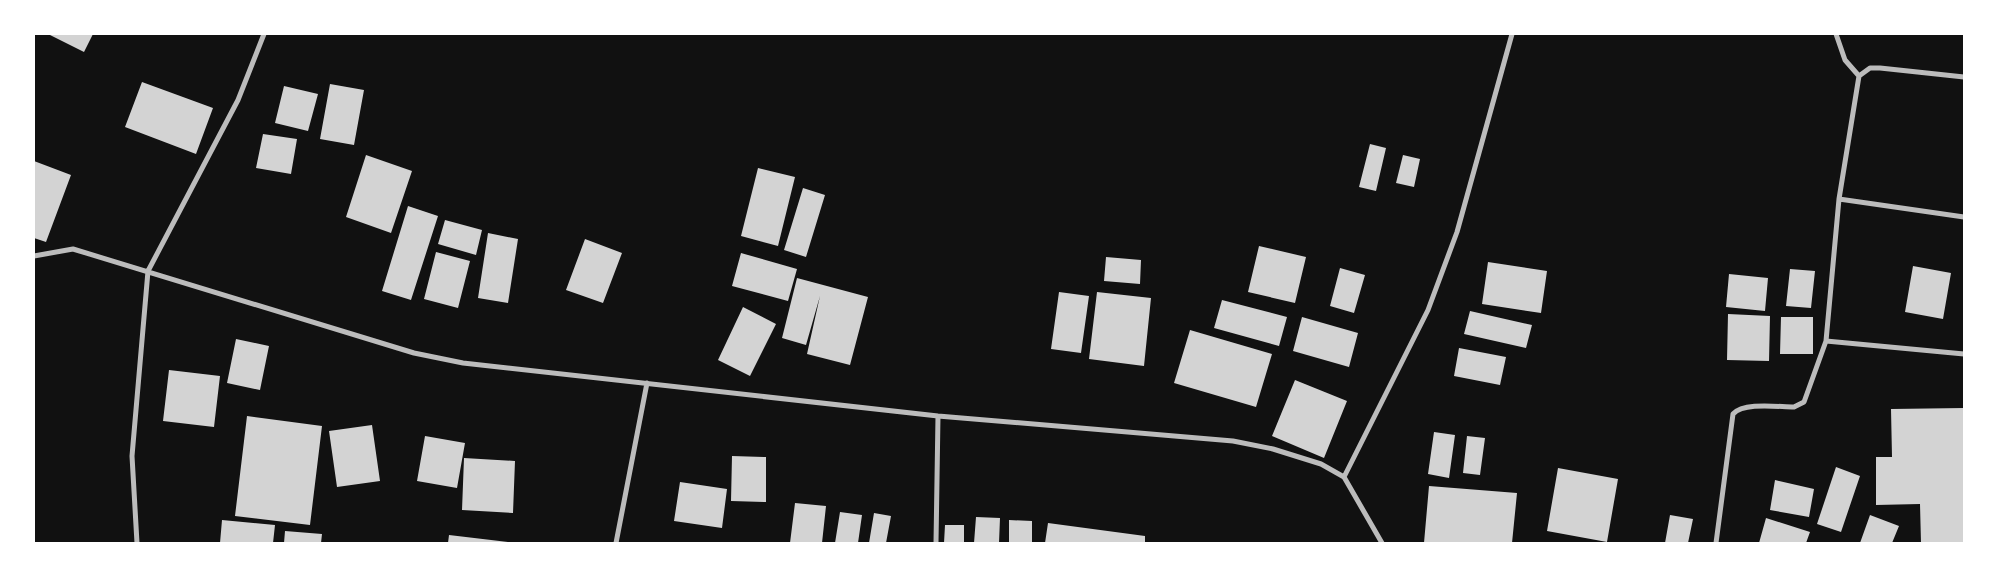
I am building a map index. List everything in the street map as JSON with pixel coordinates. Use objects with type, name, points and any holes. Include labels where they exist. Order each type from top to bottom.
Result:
[{"type":"street","points":[[136,543],[132,456],[148,271],[238,100],[264,34]]},
{"type":"street","points":[[1344,477],[1428,310],[1457,232],[1512,34]]},
{"type":"street","points":[[1836,34],[1845,60],[1859,76]]},
{"type":"street","points":[[1716,543],[1733,414],[1745,407],[1794,407],[1801,405],[1804,402],[1826,341],[1839,199],[1859,76],[1870,68],[1880,68],[1964,77]]},
{"type":"street","points":[[1839,199],[1964,217]]},
{"type":"street","points":[[34,256],[73,249],[414,353],[463,363],[938,416],[1233,441],[1273,449],[1321,464],[1344,477],[1382,543]]},
{"type":"street","points":[[1826,341],[1964,354]]},
{"type":"street","points":[[616,543],[647,383]]},
{"type":"street","points":[[936,543],[938,416]]},
{"type":"building","points":[[48,34],[93,34],[84,52]]},
{"type":"building","points":[[142,82],[213,108],[196,154],[125,127]]},
{"type":"building","points":[[330,84],[364,90],[354,145],[320,139]]},
{"type":"building","points":[[284,86],[318,94],[308,131],[275,123]]},
{"type":"building","points":[[263,134],[297,139],[291,174],[256,168]]},
{"type":"building","points":[[1370,144],[1386,148],[1376,191],[1359,187]]},
{"type":"building","points":[[366,155],[412,171],[391,233],[346,217]]},
{"type":"building","points":[[1403,155],[1420,159],[1414,187],[1396,183]]},
{"type":"building","points":[[34,161],[71,175],[46,242],[34,238]]},
{"type":"building","points":[[758,168],[795,177],[778,246],[741,236]]},
{"type":"building","points":[[803,188],[825,195],[806,257],[784,250]]},
{"type":"building","points":[[408,206],[438,216],[411,300],[382,291]]},
{"type":"building","points":[[445,220],[482,230],[476,255],[438,244]]},
{"type":"building","points":[[488,233],[518,239],[508,303],[478,298]]},
{"type":"building","points":[[585,239],[622,253],[603,303],[566,290]]},
{"type":"building","points":[[1259,246],[1306,257],[1295,303],[1248,292]]},
{"type":"building","points":[[436,252],[470,261],[458,308],[424,299]]},
{"type":"building","points":[[741,253],[797,269],[788,301],[732,286]]},
{"type":"building","points":[[1106,257],[1141,260],[1140,284],[1104,281]]},
{"type":"building","points":[[1488,262],[1547,271],[1541,313],[1482,304]]},
{"type":"building","points":[[1913,266],[1951,273],[1943,319],[1905,312]]},
{"type":"building","points":[[1340,268],[1365,275],[1354,313],[1330,306]]},
{"type":"building","points":[[1790,269],[1815,271],[1811,308],[1786,306]]},
{"type":"building","points":[[1729,274],[1768,278],[1765,311],[1726,307]]},
{"type":"building","points":[[797,278],[868,297],[850,365],[807,354],[820,296],[806,345],[782,338]]},
{"type":"building","points":[[1059,292],[1089,296],[1081,353],[1051,349]]},
{"type":"building","points":[[1097,292],[1151,298],[1144,366],[1089,359]]},
{"type":"building","points":[[1222,300],[1287,317],[1279,346],[1214,328]]},
{"type":"building","points":[[743,307],[776,324],[750,376],[718,360]]},
{"type":"building","points":[[1470,311],[1532,325],[1526,348],[1464,334]]},
{"type":"building","points":[[1728,314],[1770,316],[1769,361],[1727,360]]},
{"type":"building","points":[[1302,317],[1358,333],[1349,367],[1293,351]]},
{"type":"building","points":[[1781,317],[1813,317],[1813,354],[1780,354]]},
{"type":"building","points":[[1190,330],[1272,354],[1256,407],[1174,383]]},
{"type":"building","points":[[236,339],[269,346],[260,390],[227,383]]},
{"type":"building","points":[[1459,348],[1506,357],[1500,385],[1454,376]]},
{"type":"building","points":[[169,370],[220,376],[214,427],[163,421]]},
{"type":"building","points":[[1295,380],[1347,401],[1324,458],[1272,436]]},
{"type":"building","points":[[1964,408],[1964,543],[1921,543],[1920,504],[1876,505],[1876,457],[1892,457],[1891,409]]},
{"type":"building","points":[[247,416],[322,426],[310,525],[235,516]]},
{"type":"building","points":[[372,425],[380,481],[337,487],[329,431]]},
{"type":"building","points":[[1434,432],[1455,435],[1449,478],[1428,474]]},
{"type":"building","points":[[425,436],[465,443],[457,488],[417,481]]},
{"type":"building","points":[[1467,436],[1485,438],[1480,475],[1463,473]]},
{"type":"building","points":[[732,456],[766,457],[766,502],[731,501]]},
{"type":"building","points":[[464,458],[515,461],[513,513],[462,510]]},
{"type":"building","points":[[1836,467],[1860,476],[1841,532],[1817,524]]},
{"type":"building","points":[[1558,468],[1618,479],[1607,542],[1547,531]]},
{"type":"building","points":[[1775,480],[1814,489],[1809,517],[1770,510]]},
{"type":"building","points":[[680,482],[727,489],[722,528],[674,521]]},
{"type":"building","points":[[1429,486],[1517,493],[1512,543],[1424,543]]},
{"type":"building","points":[[795,503],[826,506],[822,543],[790,543]]},
{"type":"building","points":[[840,512],[862,515],[858,543],[835,543]]},
{"type":"building","points":[[874,513],[891,516],[886,543],[869,543]]},
{"type":"building","points":[[1670,515],[1693,519],[1688,543],[1665,543]]},
{"type":"building","points":[[1870,515],[1899,526],[1892,543],[1860,543]]},
{"type":"building","points":[[976,517],[1000,518],[999,543],[974,543]]},
{"type":"building","points":[[1766,518],[1810,532],[1806,543],[1759,543]]},
{"type":"building","points":[[222,520],[275,525],[273,543],[220,543]]},
{"type":"building","points":[[1009,520],[1032,521],[1032,543],[1009,543]]},
{"type":"building","points":[[1048,523],[1145,536],[1145,543],[1045,543]]},
{"type":"building","points":[[945,525],[964,525],[964,543],[944,543]]},
{"type":"building","points":[[285,531],[322,534],[321,543],[284,543]]},
{"type":"building","points":[[449,535],[508,542],[508,543],[448,543]]}]
